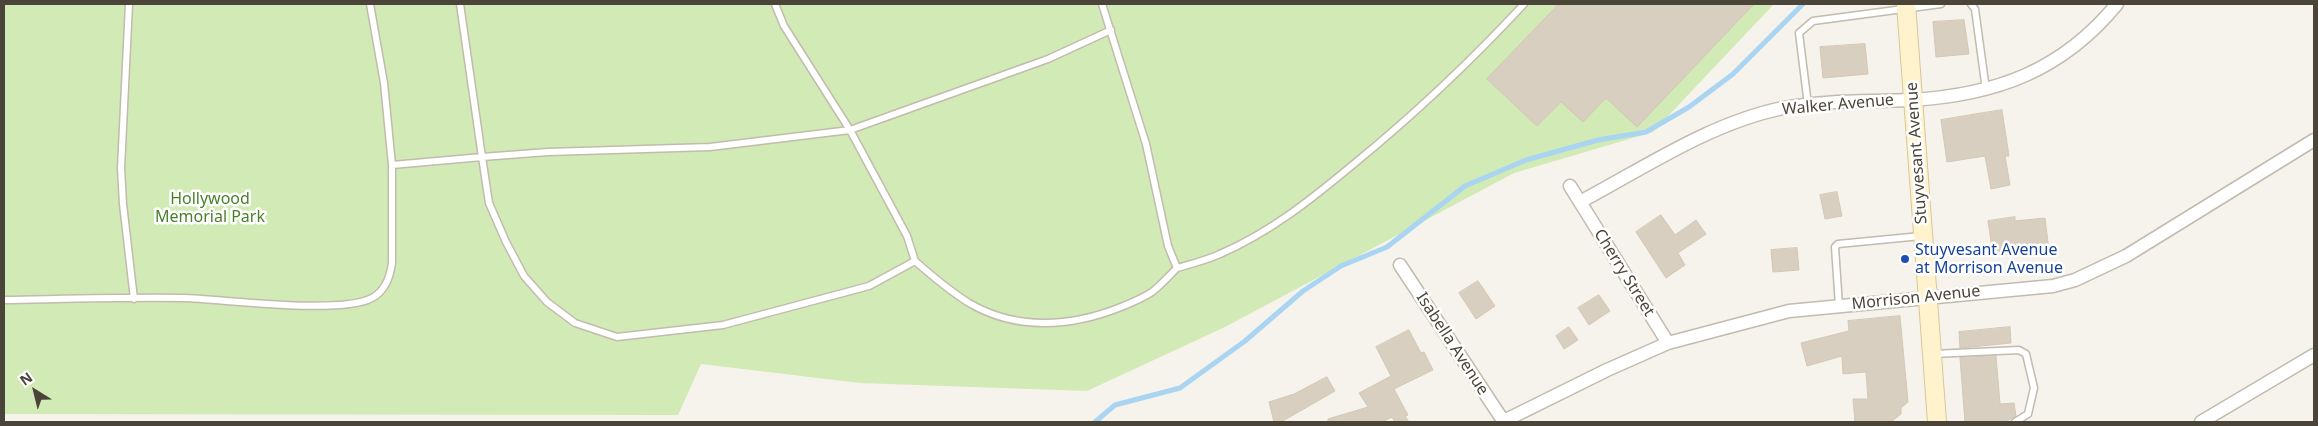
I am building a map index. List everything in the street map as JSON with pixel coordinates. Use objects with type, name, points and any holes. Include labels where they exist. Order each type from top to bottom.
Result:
[{"type":"main road","name":"Stuyvesant Avenue","points":[[1906,6],[1937,422]]},
{"type":"street","name":"Walker Avenue","points":[[1580,202],[1723,127],[1782,109],[1808,105],[1912,100],[1986,90],[2044,68],[2087,36],[2117,4]]},
{"type":"street","name":"Morrison Avenue","points":[[1503,422],[1607,370],[1668,343],[1789,311],[2053,286],[2075,280],[2126,256],[2314,140]]},
{"type":"street","name":"Cherry Street","points":[[1570,186],[1668,343]]},
{"type":"street","name":"Isabella Avenue","points":[[1400,265],[1503,422]]},
{"type":"street","points":[[2200,422],[2314,355]]},
{"type":"lane","points":[[129,4],[122,168],[123,204],[134,299]]},
{"type":"lane","points":[[4,300],[183,298],[342,305],[371,298],[381,292],[391,274],[392,165],[384,83],[370,4]]},
{"type":"lane","points":[[460,4],[489,204],[524,276],[547,302],[574,323],[617,337],[723,325],[870,286],[914,261]]},
{"type":"lane","points":[[775,4],[784,26],[850,130],[907,236],[914,261],[970,304],[1013,320],[1035,324],[1075,322],[1111,311],[1152,292],[1177,268],[1219,255],[1262,233],[1301,208],[1402,125],[1524,4]]},
{"type":"lane","points":[[1102,4],[1146,144],[1168,246],[1177,268]]},
{"type":"lane","points":[[1808,105],[1799,33],[1807,24],[1814,21],[1906,6],[1941,4]]},
{"type":"lane","points":[[1971,4],[1974,9],[1986,90]]},
{"type":"lane","points":[[392,165],[548,152],[710,147],[850,130],[1048,59],[1111,30]]},
{"type":"lane","points":[[1839,306],[1835,247],[1838,244],[1923,236]]},
{"type":"lane","points":[[1932,354],[2019,350],[2026,354],[2034,388],[2028,414],[2015,422]]},
{"type":"green space","name":"Hollywood Memorial Park","points":[[4,4],[1774,4],[1653,132],[1514,173],[1225,327],[1087,391],[860,383],[701,364],[678,415],[4,414]]},
{"type":"building","points":[[1559,4],[1754,4],[1637,127],[1606,98],[1583,122],[1561,102],[1537,126],[1487,79]]},
{"type":"building","points":[[1964,20],[1969,54],[1936,57],[1933,22]]},
{"type":"building","points":[[1865,44],[1868,74],[1823,78],[1820,47]]},
{"type":"building","points":[[2002,110],[2009,156],[2005,156],[2010,185],[1991,189],[1985,156],[1947,162],[1941,120]]},
{"type":"building","points":[[1837,192],[1842,216],[1825,219],[1820,195]]},
{"type":"building","points":[[1661,215],[1675,235],[1696,220],[1706,234],[1678,253],[1685,265],[1666,278],[1636,232]]},
{"type":"building","points":[[2015,217],[2015,221],[2045,218],[2049,250],[2027,252],[2027,250],[1993,255],[1988,221]]},
{"type":"building","points":[[1797,248],[1799,270],[1773,272],[1771,250]]},
{"type":"building","points":[[1478,281],[1495,306],[1476,319],[1459,293]]},
{"type":"building","points":[[1599,295],[1610,311],[1589,325],[1578,308]]},
{"type":"building","points":[[1900,316],[1908,402],[1901,408],[1901,414],[1891,422],[1855,422],[1853,399],[1868,399],[1866,372],[1843,374],[1842,356],[1807,366],[1801,343],[1849,331],[1848,321]]},
{"type":"building","points":[[1569,327],[1578,340],[1564,349],[1556,336]]},
{"type":"building","points":[[2010,327],[2011,343],[1960,348],[1959,332]]},
{"type":"building","points":[[1409,330],[1421,353],[1424,352],[1433,370],[1394,389],[1408,415],[1405,416],[1409,422],[1395,422],[1392,417],[1382,422],[1328,422],[1328,419],[1368,407],[1359,393],[1391,376],[1376,347]]},
{"type":"building","points":[[1996,356],[2000,404],[2014,403],[2016,416],[2005,422],[1965,422],[1960,358]]},
{"type":"building","points":[[1327,377],[1335,391],[1281,422],[1274,422],[1269,402],[1294,394]]},
{"type":"waterway","points":[[1095,422],[1115,405],[1180,388],[1245,341],[1303,291],[1341,266],[1387,247],[1465,186],[1526,160],[1598,140],[1646,132],[1689,107],[1733,74],[1803,4]]},
{"type":"place","name":"Stuyvesant Avenue at Morrison Avenue","points":[[1905,259]]}]
